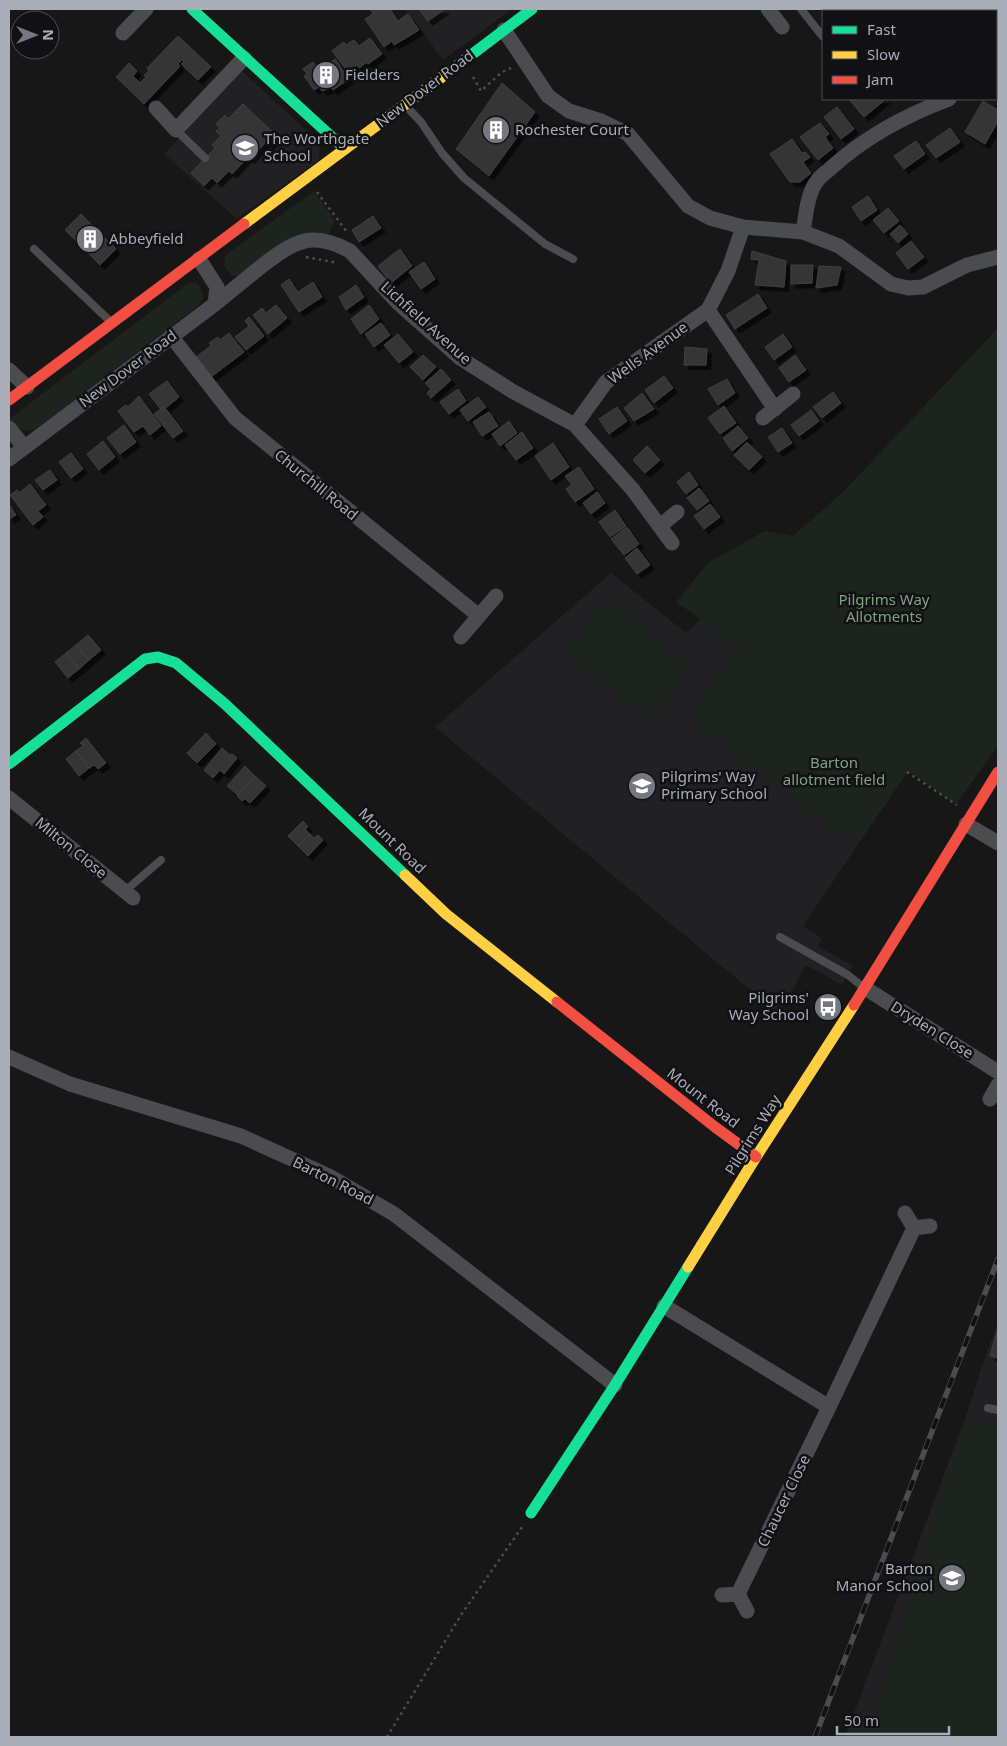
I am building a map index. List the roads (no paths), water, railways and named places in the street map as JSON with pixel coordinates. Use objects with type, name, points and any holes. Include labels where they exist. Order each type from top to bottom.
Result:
[{"type":"street","points":[[123,33],[146,9]]},
{"type":"street","points":[[192,9],[345,148]]},
{"type":"street","name":"New Dover Road","points":[[9,400],[532,9]]},
{"type":"street","points":[[768,9],[782,27]]},
{"type":"street","points":[[504,30],[548,96],[569,110],[601,121],[628,134],[688,206],[710,218],[743,227],[803,232],[839,246],[891,284],[908,288],[923,287],[967,265],[998,256]]},
{"type":"street","points":[[156,108],[176,130],[244,58]]},
{"type":"street","points":[[803,232],[807,204],[816,181],[862,143],[889,126],[917,111],[946,100]]},
{"type":"street","name":"Wells Avenue","points":[[574,425],[606,382],[708,310],[728,271],[743,227]]},
{"type":"street","name":"Lichfield Avenue","points":[[215,304],[292,244],[305,240],[330,241],[350,251],[398,302],[460,358],[512,391],[574,425],[633,490],[672,543]]},
{"type":"street","points":[[199,258],[218,287],[215,304]]},
{"type":"street","name":"Lichfield Avenue","points":[[218,287],[246,278]]},
{"type":"street","name":"New Dover Road","points":[[9,459],[215,304]]},
{"type":"street","points":[[708,310],[769,413],[793,394]]},
{"type":"street","name":"Churchill Road","points":[[171,336],[235,418],[479,616]]},
{"type":"street","points":[[9,370],[27,387]]},
{"type":"street","points":[[9,428],[24,447]]},
{"type":"street","points":[[660,526],[677,512]]},
{"type":"street","points":[[461,637],[496,596]]},
{"type":"street","name":"Mount Road","points":[[9,764],[145,659],[158,657],[176,663],[225,704],[446,914],[714,1127],[756,1157]]},
{"type":"street","name":"Pilgrims Way","points":[[531,1513],[615,1385],[756,1157],[865,988],[998,772]]},
{"type":"street","name":"Milton Close","points":[[9,798],[129,895]]},
{"type":"street","points":[[969,819],[998,844]]},
{"type":"street","name":"Dryden Close","points":[[865,988],[998,1072]]},
{"type":"street","name":"Barton Road","points":[[9,1057],[70,1084],[240,1136],[329,1176],[394,1214],[615,1385]]},
{"type":"street","points":[[990,1099],[998,1085]]},
{"type":"street","points":[[905,1213],[914,1228],[930,1226]]},
{"type":"street","name":"Chaucer Close","points":[[738,1594],[914,1228]]},
{"type":"street","points":[[664,1306],[829,1407]]},
{"type":"street","points":[[722,1595],[738,1594],[748,1611]]},
{"type":"lane","points":[[801,9],[822,36]]},
{"type":"lane","points":[[404,104],[421,122],[442,153],[464,178],[545,244],[573,258]]},
{"type":"lane","points":[[176,130],[205,158]]},
{"type":"lane","points":[[34,249],[112,323]]},
{"type":"lane","points":[[129,895],[161,860]]},
{"type":"lane","points":[[780,938],[848,976],[865,988]]},
{"type":"lane","points":[[988,1408],[998,1410]]},
{"type":"railway","points":[[815,1737],[998,1259]]},
{"type":"place","name":"Fielders","points":[[326,75]]},
{"type":"place","name":"Rochester Court","points":[[496,130]]},
{"type":"place","name":"The Worthgate School","points":[[245,148]]},
{"type":"place","name":"Abbeyfield","points":[[90,239]]},
{"type":"place","name":"Pilgrims' Way Primary School","points":[[642,786]]},
{"type":"place","name":"Pilgrims' Way School","points":[[828,1007]]},
{"type":"place","name":"Barton Manor School","points":[[952,1578]]},
{"type":"park label","name":"Pilgrims Way Allotments","points":[[884,608]]},
{"type":"park label","name":"Barton allotment field","points":[[834,772]]}]
